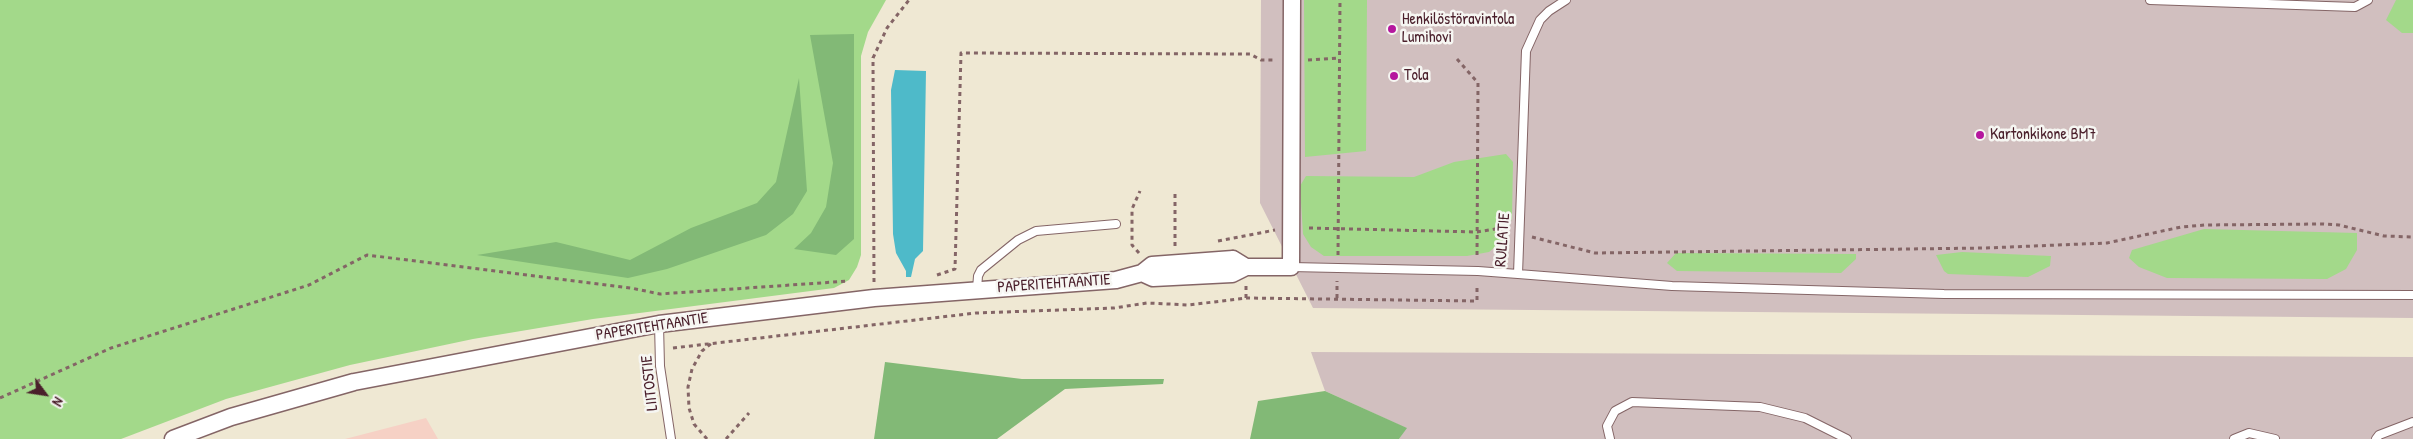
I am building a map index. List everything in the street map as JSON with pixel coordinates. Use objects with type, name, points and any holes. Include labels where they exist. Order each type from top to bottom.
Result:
[{"type":"street","points":[[1291,267],[1292,0]]},
{"type":"street","name":"PAPERITEHTAANTIE","points":[[173,439],[231,417],[354,382],[658,324],[874,298],[1116,280],[1142,273],[1152,265],[1233,259],[1246,267],[1291,267]]},
{"type":"lane","name":"RULLATIE","points":[[1291,267],[1478,271],[1518,274],[1526,51],[1540,20],[1549,11],[1566,0]]},
{"type":"lane","points":[[2150,0],[2355,7],[2368,0]]},
{"type":"lane","points":[[977,289],[978,276],[981,270],[1018,240],[1036,231],[1116,224]]},
{"type":"lane","points":[[1518,274],[1672,286],[1944,294],[2413,295]]},
{"type":"lane","name":"LIITOSTIE","points":[[658,324],[660,366],[671,439]]},
{"type":"lane","points":[[1610,439],[1607,426],[1615,411],[1632,402],[1760,407],[1805,418],[1847,439]]},
{"type":"lane","points":[[2376,439],[2379,435],[2413,422]]},
{"type":"lane","points":[[2234,439],[2249,433],[2275,439]]},
{"type":"path","points":[[874,298],[873,58],[887,28],[909,0]]},
{"type":"path","points":[[1337,298],[1340,0]]},
{"type":"path","points":[[930,277],[955,268],[961,53],[1250,54]]},
{"type":"path","points":[[1140,191],[1132,209],[1132,245],[1140,255]]},
{"type":"path","points":[[1174,254],[1175,191]]},
{"type":"path","points":[[1212,242],[1291,227],[1477,232],[1495,229],[1595,253],[1986,248],[2097,243],[2181,227],[2205,225],[2322,224],[2339,225],[2384,236],[2413,237]]},
{"type":"path","points":[[0,398],[111,348],[309,285],[367,255],[630,288],[660,294],[855,281]]},
{"type":"path","points":[[864,281],[884,280]]},
{"type":"path","points":[[707,439],[694,424],[689,408],[688,387],[692,369],[702,351],[713,343]]},
{"type":"path","points":[[726,439],[748,413]]},
{"type":"shaded area","points":[[1261,0],[2413,0],[2413,318],[1313,308],[1260,203]]},
{"type":"shaded area","points":[[1311,352],[2413,357],[2413,439],[1399,439],[1406,428],[1325,391]]},
{"type":"shaded area","points":[[426,418],[438,439],[345,439]]},
{"type":"green space","points":[[0,0],[886,0],[868,32],[861,56],[861,255],[857,267],[849,280],[834,288],[593,319],[473,339],[350,365],[226,399],[121,439],[0,439]]},
{"type":"green space","points":[[1304,0],[1367,0],[1366,151],[1305,157]]},
{"type":"green space","points":[[2396,0],[2413,0],[2413,33],[2402,33],[2386,20]]},
{"type":"green space","points":[[854,34],[854,239],[836,255],[794,249],[811,233],[826,207],[833,163],[810,35]]},
{"type":"green space","points":[[799,78],[807,191],[793,214],[766,235],[667,269],[628,278],[477,255],[556,242],[630,260],[691,228],[757,203],[776,182]]},
{"type":"green space","points":[[1506,154],[1513,162],[1512,218],[1505,239],[1489,252],[1467,256],[1324,256],[1311,247],[1303,234],[1300,186],[1306,176],[1414,177],[1454,162]]},
{"type":"green space","points":[[2204,229],[2357,233],[2357,250],[2346,269],[2327,279],[2167,278],[2139,267],[2129,258],[2132,250]]},
{"type":"green space","points":[[1962,252],[2051,256],[2050,266],[2028,277],[1948,274],[1944,271],[1936,255]]},
{"type":"green space","points":[[1676,253],[1856,254],[1856,259],[1841,273],[1677,271],[1667,263]]},
{"type":"green space","points":[[885,362],[1022,379],[1164,379],[1163,384],[1065,389],[997,439],[874,439]]},
{"type":"green space","points":[[1325,391],[1407,428],[1399,439],[1250,439],[1258,401]]},
{"type":"water","points":[[895,70],[926,71],[923,251],[915,259],[911,277],[906,277],[906,271],[896,253],[893,234],[891,90]]},
{"type":"place","name":"Henkilöstöravintola Lumihovi","points":[[1392,29]]},
{"type":"place","name":"Tola","points":[[1394,76]]},
{"type":"place","name":"Kartonkikone BM7","points":[[1980,135]]}]
